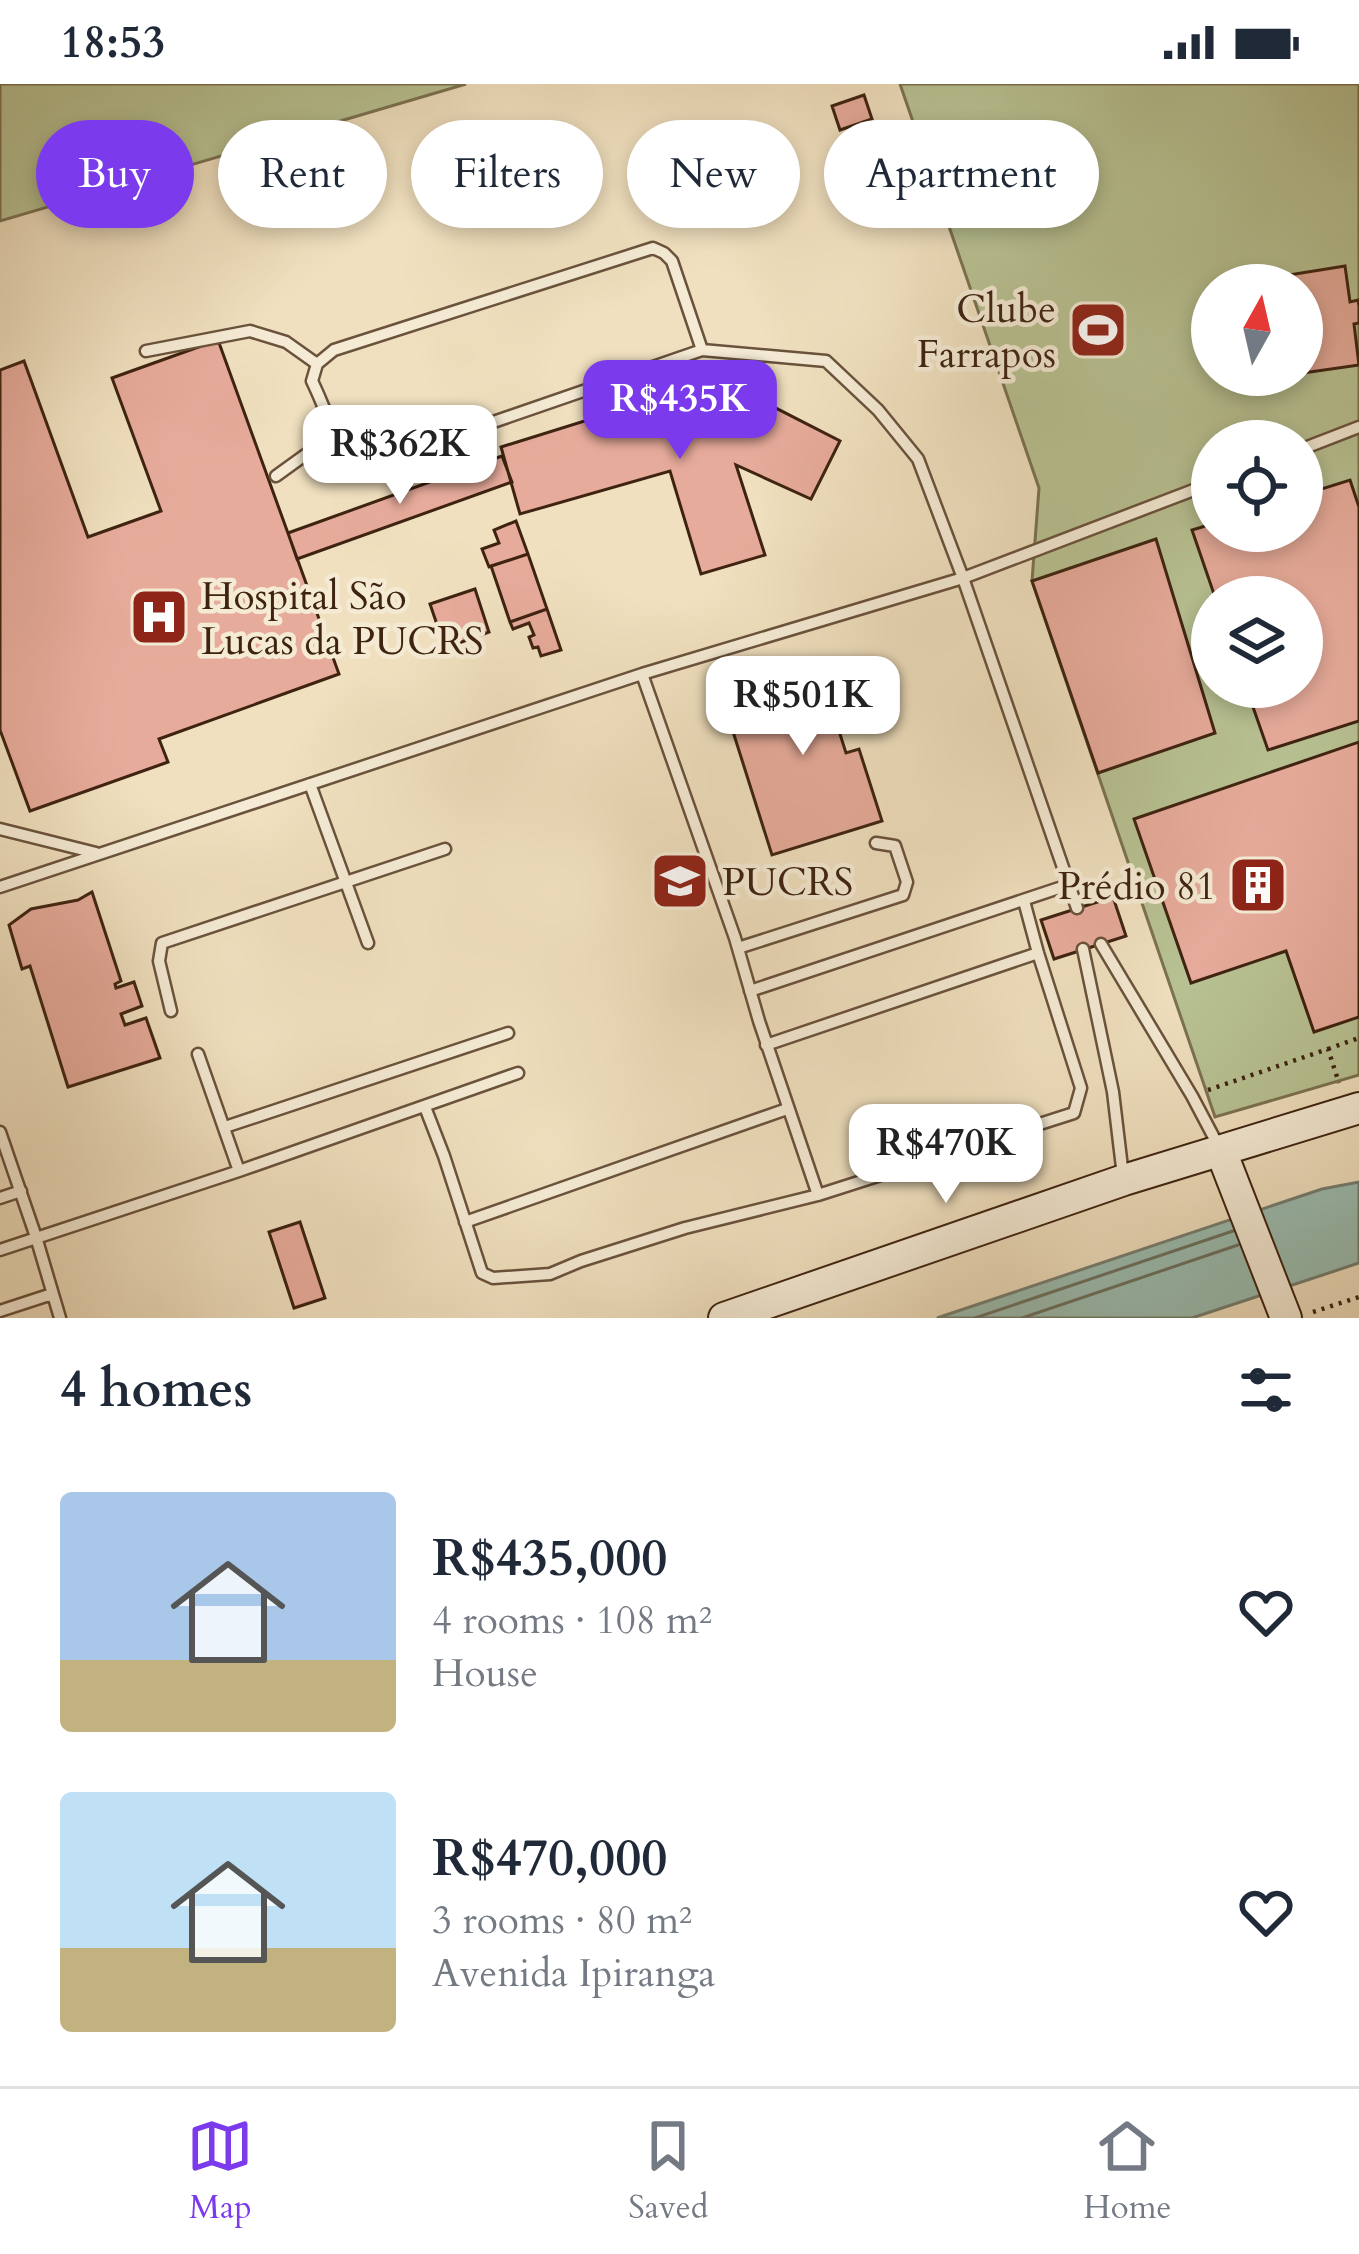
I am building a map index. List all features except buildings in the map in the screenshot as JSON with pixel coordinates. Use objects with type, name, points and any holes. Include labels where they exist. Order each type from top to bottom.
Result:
[{"type":"main road","points":[[724,1318],[1124,1180],[1353,1110]]},
{"type":"main road","points":[[1221,1151],[1289,1317]]},
{"type":"lane","points":[[702,350],[672,261],[653,248],[334,350],[317,364],[312,381],[344,446],[362,456],[386,459],[702,350],[826,361],[878,410],[918,459],[1077,908]]},
{"type":"lane","points":[[146,351],[250,331],[286,342],[317,364]]},
{"type":"lane","points":[[1323,440],[1359,427]]},
{"type":"lane","points":[[275,476],[337,432]]},
{"type":"lane","points":[[0,887],[642,674],[963,578],[1191,491]]},
{"type":"lane","points":[[642,674],[818,1196]]},
{"type":"lane","points":[[310,784],[368,943]]},
{"type":"lane","points":[[0,829],[98,854]]},
{"type":"lane","points":[[738,948],[903,895],[907,882],[895,846],[876,842]]},
{"type":"lane","points":[[171,1011],[159,961],[162,943],[445,849]]},
{"type":"lane","points":[[750,991],[1068,885]]},
{"type":"lane","points":[[425,1107],[482,1273],[493,1278],[550,1274],[685,1228],[818,1196],[1074,1113],[1081,1088],[1024,901]]},
{"type":"lane","points":[[1101,944],[1221,1151]]},
{"type":"lane","points":[[1083,949],[1113,1092],[1124,1180]]},
{"type":"lane","points":[[766,1045],[1038,953]]},
{"type":"lane","points":[[225,1126],[508,1033]]},
{"type":"lane","points":[[198,1054],[239,1171]]},
{"type":"lane","points":[[0,1250],[518,1073]]},
{"type":"lane","points":[[466,1222],[787,1109]]},
{"type":"lane","points":[[0,1132],[60,1318]]},
{"type":"lane","points":[[0,1198],[21,1191]]},
{"type":"lane","points":[[0,1311],[52,1294]]},
{"type":"path","points":[[1192,1096],[1359,1038]]},
{"type":"path","points":[[1328,1049],[1353,1110]]},
{"type":"path","points":[[1289,1317],[1359,1298]]},
{"type":"green space","points":[[0,84],[466,84],[344,120],[218,120],[218,157],[194,164],[194,120],[36,120],[36,210],[0,221]]},
{"type":"green space","points":[[900,84],[1359,84],[1359,1075],[1215,1117],[1032,581],[1039,488],[950,228],[1099,228],[1099,120],[912,120]]},
{"type":"water","points":[[1359,1182],[1359,1263],[1192,1318],[937,1318],[1322,1189]]},
{"type":"place","name":"Clube Farrapos","points":[[1098,330]]},
{"type":"place","name":"Hospital São Lucas da PUCRS","points":[[159,617]]},
{"type":"place","name":"PUCRS","points":[[680,881]]},
{"type":"place","name":"Prédio 81","points":[[1258,885]]}]
